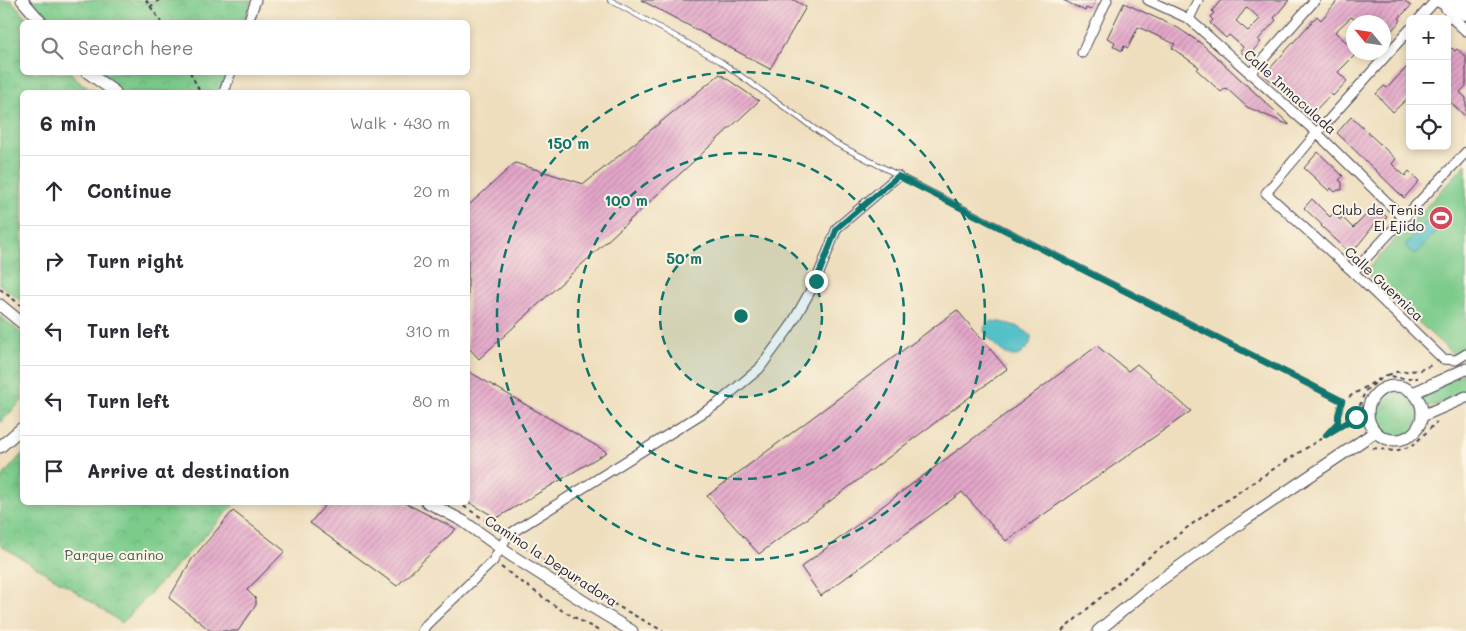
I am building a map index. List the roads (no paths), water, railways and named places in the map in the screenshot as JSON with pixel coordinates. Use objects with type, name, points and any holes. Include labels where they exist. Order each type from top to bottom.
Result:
[{"type":"main road","points":[[1442,2],[1457,4],[1465,0]]},
{"type":"main road","points":[[1442,2],[1466,13]]},
{"type":"street","points":[[22,0],[39,20]]},
{"type":"street","points":[[249,20],[256,0]]},
{"type":"street","points":[[1082,53],[1107,0]]},
{"type":"street","name":"Calle Inmaculada","points":[[1148,0],[1189,19],[1317,133],[1403,218]]},
{"type":"street","points":[[1250,74],[1315,0]]},
{"type":"street","points":[[1189,19],[1198,1]]},
{"type":"street","points":[[1424,15],[1442,2],[1453,18],[1466,30]]},
{"type":"street","points":[[1317,133],[1406,33]]},
{"type":"street","points":[[91,75],[112,90]]},
{"type":"street","points":[[225,90],[230,75]]},
{"type":"street","name":"Calle Guernica","points":[[1317,133],[1266,193],[1353,272],[1443,359],[1456,360],[1466,354]]},
{"type":"street","points":[[1353,272],[1466,152]]},
{"type":"street","points":[[422,631],[493,561],[508,535],[717,404],[759,369],[794,320],[816,281],[837,228],[898,176]]},
{"type":"street","points":[[0,305],[20,321]]},
{"type":"street","points":[[1413,393],[1466,369]]},
{"type":"street","points":[[1396,386],[1405,388],[1413,393],[1422,407],[1422,416],[1420,425],[1408,438],[1391,441],[1382,438],[1370,425],[1368,407],[1372,398],[1378,392],[1387,387],[1396,386]]},
{"type":"street","points":[[1422,416],[1466,397]]},
{"type":"street","points":[[0,448],[20,430]]},
{"type":"street","points":[[1098,631],[1151,587],[1246,519],[1375,432]]},
{"type":"street","name":"Camino la Depuradora","points":[[433,505],[463,521],[501,548],[632,631]]},
{"type":"lane","points":[[610,0],[720,61],[833,142],[1342,401]]},
{"type":"water","points":[[1426,222],[1436,231],[1415,255],[1405,246]]},
{"type":"water","points":[[991,321],[1013,325],[1023,330],[1031,336],[1028,347],[1016,356],[1006,354],[989,339],[984,331],[985,326]]},
{"type":"place","name":"Club de Tenis El Ejido","points":[[1441,218]]},
{"type":"park label","name":"Parque canino","points":[[114,555]]}]
